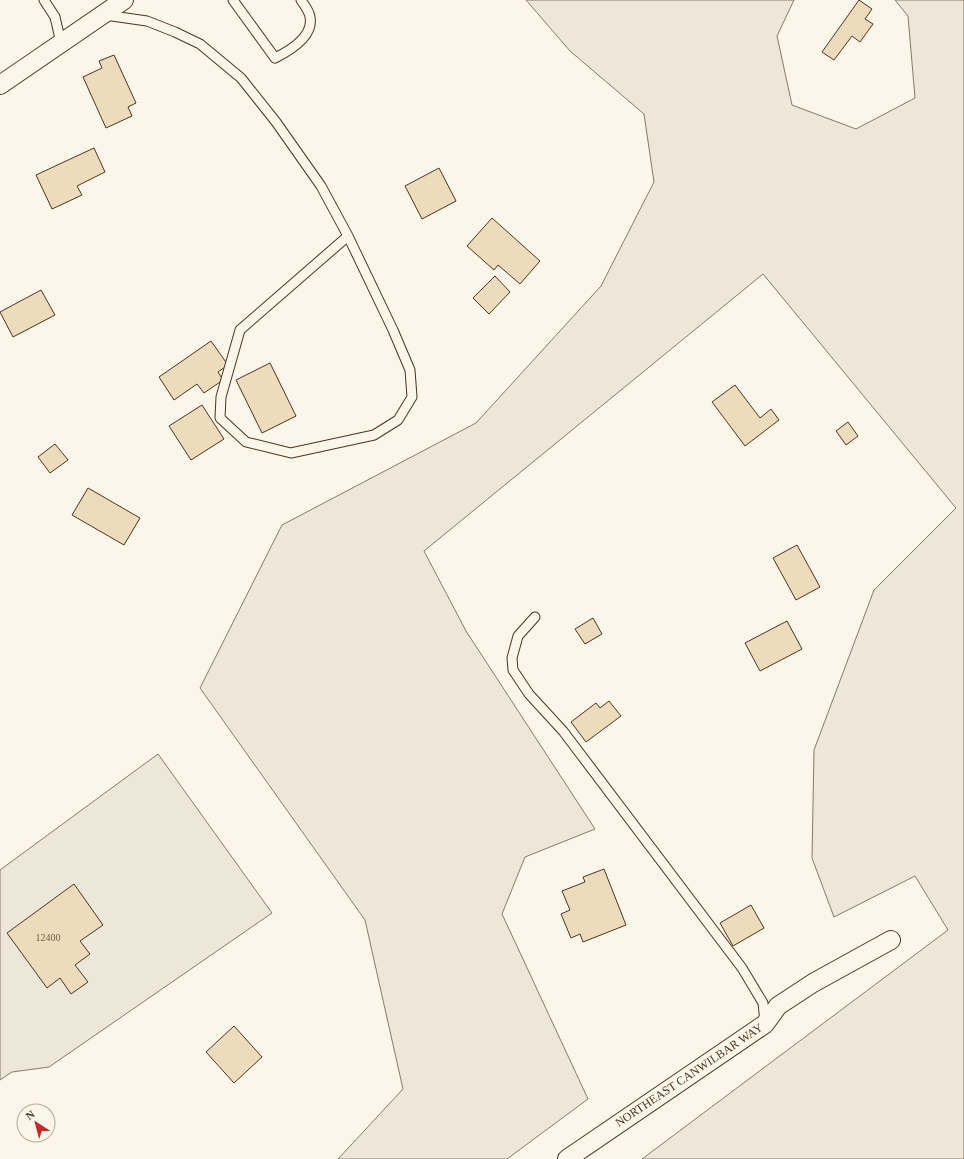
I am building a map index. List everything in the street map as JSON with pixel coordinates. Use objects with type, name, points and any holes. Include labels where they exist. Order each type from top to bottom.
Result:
[{"type":"street","points":[[0,85],[124,0]]},
{"type":"street","name":"NORTHEAST CANWILBAR WAY","points":[[567,1159],[765,1024],[778,1006],[807,987],[891,940]]},
{"type":"lane","points":[[44,0],[54,17],[61,43]]},
{"type":"lane","points":[[233,0],[274,58],[294,48],[304,37],[309,27],[310,18],[307,9],[301,0]]},
{"type":"lane","points":[[102,15],[147,21],[175,32],[200,44],[240,78],[276,122],[321,186],[348,236],[393,330],[410,370],[412,397],[398,420],[374,435],[290,453],[246,442],[220,418],[221,397],[240,330],[348,236]]},
{"type":"lane","points":[[535,617],[518,636],[512,658],[514,670],[529,694],[564,731],[742,968],[763,1003],[765,1024]]},
{"type":"shaded area","points":[[526,0],[794,0],[777,36],[792,105],[856,129],[915,98],[908,16],[895,0],[964,0],[964,1159],[642,1159],[948,930],[915,876],[834,917],[812,858],[814,750],[874,590],[956,508],[763,274],[424,551],[466,631],[595,829],[525,857],[502,914],[588,1099],[507,1159],[338,1159],[403,1089],[365,920],[200,688],[282,525],[476,423],[601,286],[654,182],[644,114],[570,51]]},
{"type":"shaded area","points":[[158,754],[272,913],[49,1067],[12,1072],[0,1080],[0,870]]},
{"type":"building","points":[[859,0],[872,9],[865,19],[873,24],[860,42],[852,36],[834,60],[822,52]]},
{"type":"building","points":[[114,55],[136,103],[128,107],[132,116],[106,128],[83,77],[102,68],[99,61]]},
{"type":"building","points":[[94,148],[105,172],[77,186],[82,195],[52,209],[36,175]]},
{"type":"building","points":[[439,168],[456,201],[422,219],[405,186]]},
{"type":"building","points":[[492,218],[540,261],[520,284],[498,265],[494,270],[467,246]]},
{"type":"building","points":[[495,276],[510,292],[489,314],[473,298]]},
{"type":"building","points":[[41,290],[55,315],[13,337],[0,312]]},
{"type":"building","points":[[211,341],[228,365],[218,372],[223,380],[204,393],[197,384],[174,400],[159,377]]},
{"type":"building","points":[[270,363],[296,416],[262,433],[236,380]]},
{"type":"building","points":[[735,385],[760,418],[771,409],[779,420],[745,446],[712,402]]},
{"type":"building","points":[[202,405],[224,439],[191,460],[169,426]]},
{"type":"building","points":[[848,422],[858,436],[846,445],[836,431]]},
{"type":"building","points":[[55,444],[68,460],[50,473],[38,457]]},
{"type":"building","points":[[88,488],[140,518],[124,545],[72,515]]},
{"type":"building","points":[[797,545],[820,587],[796,600],[773,558]]},
{"type":"building","points":[[593,618],[602,634],[585,644],[575,629]]},
{"type":"building","points":[[787,621],[802,649],[760,671],[745,643]]},
{"type":"building","points":[[609,701],[621,716],[586,742],[571,722],[596,703],[600,708]]},
{"type":"building","points":[[604,869],[626,925],[583,942],[580,934],[571,938],[561,914],[570,910],[562,891],[585,882],[583,877]]},
{"type":"building","points":[[74,884],[103,925],[80,941],[90,954],[75,965],[88,982],[71,994],[60,978],[47,988],[7,933]]},
{"type":"building","points":[[751,905],[764,928],[733,946],[720,923]]},
{"type":"building","points":[[234,1026],[262,1057],[234,1083],[206,1052]]}]
